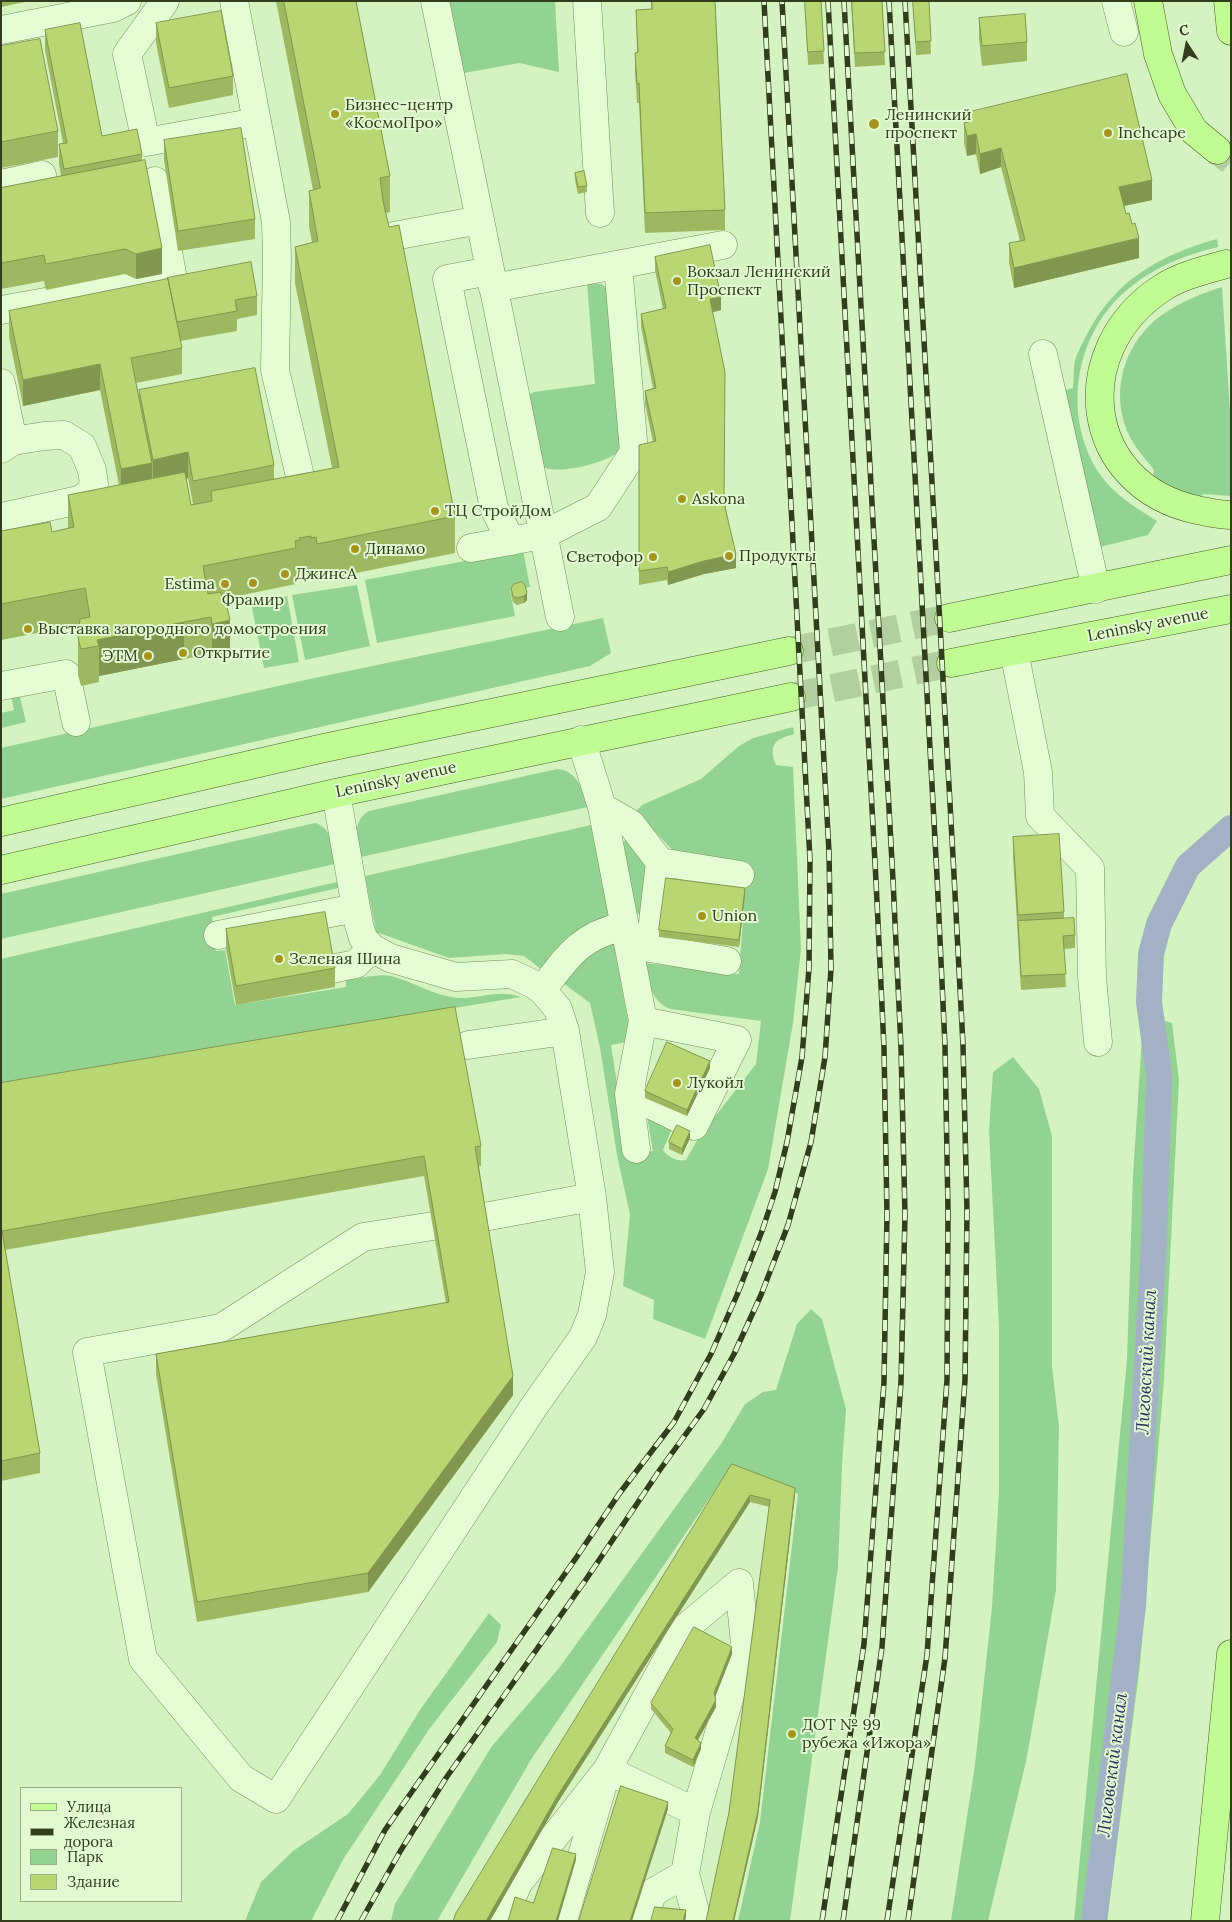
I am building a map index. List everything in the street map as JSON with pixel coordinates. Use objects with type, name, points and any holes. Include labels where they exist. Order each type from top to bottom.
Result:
[{"type":"main road","points":[[1148,1],[1158,54],[1172,94],[1194,131],[1217,150]]},
{"type":"main road","points":[[1228,1],[1231,31]]},
{"type":"main road","points":[[1226,264],[1190,275],[1162,288],[1132,313],[1114,340],[1105,358],[1098,389],[1101,416],[1110,444],[1123,466],[1142,485],[1183,507],[1231,515]]},
{"type":"main road","points":[[949,618],[1231,560]]},
{"type":"main road","name":"Leninsky avenue","points":[[1014,650],[1231,609]]},
{"type":"main road","points":[[951,664],[1014,650]]},
{"type":"main road","points":[[1,822],[324,748],[789,651]]},
{"type":"main road","name":"Leninsky avenue","points":[[1,870],[336,793],[791,697]]},
{"type":"main road","points":[[1205,1921],[1231,1654]]},
{"type":"lane","points":[[1,30],[113,8],[127,1]]},
{"type":"lane","points":[[165,1],[127,54],[146,142],[257,122]]},
{"type":"lane","points":[[234,1],[276,222],[275,370],[303,490]]},
{"type":"lane","points":[[435,1],[560,617]]},
{"type":"lane","points":[[586,1],[600,213]]},
{"type":"lane","points":[[1116,1],[1124,32]]},
{"type":"lane","points":[[1,184],[42,175]]},
{"type":"lane","points":[[1,310],[173,279],[155,181]]},
{"type":"lane","points":[[383,238],[480,220]]},
{"type":"lane","points":[[511,541],[494,508],[447,279],[492,279],[618,264],[723,245]]},
{"type":"lane","points":[[277,258],[304,253]]},
{"type":"lane","points":[[471,548],[543,535],[598,506],[634,452],[618,264]]},
{"type":"lane","points":[[1043,354],[1096,589]]},
{"type":"lane","points":[[247,376],[275,370]]},
{"type":"lane","points":[[1,383],[7,445],[44,436],[64,435],[82,446],[92,470],[94,484],[100,501],[79,500],[1,517]]},
{"type":"lane","points":[[1014,650],[1038,772],[1040,816],[1090,868],[1092,977],[1098,1042]]},
{"type":"lane","points":[[1,686],[66,674],[76,722]]},
{"type":"lane","points":[[581,740],[602,807],[643,1021],[629,1094],[636,1149]]},
{"type":"lane","points":[[336,793],[359,925],[363,938],[372,948],[390,958],[456,977],[512,974],[542,990],[558,1009],[565,1031],[592,1197],[600,1272],[592,1314],[582,1337],[533,1408],[276,1799],[241,1778],[143,1659],[87,1352],[220,1328],[363,1237],[433,1226]]},
{"type":"lane","points":[[602,807],[631,824],[660,862],[650,948],[728,960]]},
{"type":"lane","points":[[660,862],[740,874]]},
{"type":"lane","points":[[218,935],[356,908]]},
{"type":"lane","points":[[542,990],[568,957],[585,941],[597,934],[624,926]]},
{"type":"lane","points":[[332,969],[356,964],[372,948]]},
{"type":"lane","points":[[629,1094],[694,1126],[737,1040],[643,1021]]},
{"type":"lane","points":[[468,1045],[565,1031]]},
{"type":"lane","points":[[484,1217],[592,1197]]},
{"type":"lane","points":[[502,1921],[518,1882],[607,1770],[684,1629],[739,1583],[745,1644],[696,1812],[685,1874],[696,1915],[695,1921]]},
{"type":"lane","points":[[607,1770],[696,1812]]},
{"type":"lane","points":[[563,1921],[607,1770]]},
{"type":"lane","points":[[644,1921],[652,1894],[685,1874]]},
{"type":"green space","points":[[445,1],[555,1],[559,72],[519,63],[459,74]]},
{"type":"green space","points":[[1217,239],[1218,247],[1173,262],[1152,272],[1132,286],[1113,304],[1098,324],[1087,348],[1080,373],[1078,399],[1080,424],[1087,449],[1099,473],[1111,488],[1133,506],[1157,521],[1148,535],[1100,547],[1065,390],[1073,388],[1074,367],[1077,355],[1097,317],[1124,285],[1157,262],[1176,253]]},
{"type":"green space","points":[[587,283],[602,284],[607,289],[621,449],[606,459],[582,467],[558,470],[548,469],[541,466],[529,395],[534,392],[595,384]]},
{"type":"green space","points":[[1222,287],[1231,427],[1231,496],[1203,494],[1200,499],[1177,491],[1153,476],[1154,470],[1136,448],[1128,433],[1123,419],[1120,391],[1122,377],[1131,350],[1148,327],[1173,308]]},
{"type":"green space","points":[[523,550],[530,587],[510,591],[515,616],[377,643],[365,580]]},
{"type":"green space","points":[[357,585],[370,646],[305,660],[292,595]]},
{"type":"green space","points":[[287,596],[299,662],[264,668],[251,603]]},
{"type":"green space","points":[[603,618],[611,653],[590,666],[1,799],[1,748],[305,680]]},
{"type":"green space","points":[[18,689],[26,722],[1,728],[1,713],[14,710],[10,691]]},
{"type":"green space","points":[[793,727],[794,734],[778,741],[773,748],[773,752],[776,765],[793,767],[801,949],[793,1023],[768,1169],[705,1339],[653,1319],[654,1300],[623,1286],[630,1215],[617,1155],[600,1048],[590,1003],[559,980],[566,968],[613,939],[630,1032],[627,1042],[611,1045],[628,1154],[653,1151],[646,1111],[674,1124],[663,1150],[673,1158],[686,1160],[699,1137],[756,1064],[761,1021],[670,1009],[654,996],[649,984],[645,963],[739,974],[747,863],[676,854],[639,815],[637,810],[642,805],[701,779],[739,746],[753,738]]},
{"type":"green space","points":[[557,769],[564,770],[574,777],[584,794],[588,807],[361,857],[357,838],[358,825],[363,815],[369,811]]},
{"type":"green space","points":[[315,823],[325,829],[331,839],[335,864],[1,939],[1,894]]},
{"type":"green space","points":[[591,825],[610,921],[546,973],[524,956],[505,954],[449,958],[376,932],[365,876]]},
{"type":"green space","points":[[626,839],[647,857],[641,914],[636,914],[622,844]]},
{"type":"green space","points":[[337,882],[338,888],[212,917],[216,951],[225,950],[235,1005],[346,987],[346,980],[381,975],[391,976],[451,997],[468,998],[505,994],[521,997],[1,1083],[1,959]]},
{"type":"green space","points":[[1151,1017],[1172,1023],[1179,1080],[1164,1380],[1140,1665],[1107,1921],[1074,1921],[1127,1360],[1133,1175],[1143,1021]]},
{"type":"green space","points":[[1013,1057],[1039,1089],[1052,1136],[1052,1366],[1059,1427],[1056,1590],[1027,1757],[988,1921],[951,1921],[975,1765],[992,1607],[999,1493],[999,1326],[989,1131],[993,1072]]},
{"type":"green space","points":[[811,1309],[822,1319],[846,1409],[838,1567],[790,1921],[738,1921],[760,1822],[798,1494],[731,1467],[532,1758],[437,1921],[391,1921],[395,1904],[492,1746],[559,1668],[721,1444],[745,1404],[763,1392],[776,1390],[797,1324]]},
{"type":"green space","points":[[489,1613],[501,1625],[497,1642],[430,1728],[344,1858],[311,1921],[245,1921],[261,1882],[293,1851],[348,1814],[380,1775],[420,1710]]},
{"type":"building","points":[[284,1],[356,1],[390,176],[380,178],[383,201],[389,227],[399,225],[455,516],[317,544],[316,537],[299,538],[300,540],[295,541],[296,548],[203,566],[208,594],[220,592],[227,607],[230,620],[212,624],[211,617],[184,622],[97,640],[99,646],[81,649],[78,638],[80,619],[90,617],[85,588],[1,604],[1,531],[50,522],[52,532],[74,527],[68,495],[185,472],[191,505],[212,501],[211,491],[339,467],[295,247],[318,241],[309,191],[320,188]]},
{"type":"building","points":[[652,1],[715,1],[725,210],[645,213],[639,83],[637,84],[635,53],[638,52],[636,10],[652,9]]},
{"type":"building","points":[[805,1],[821,1],[824,51],[808,52]]},
{"type":"building","points":[[852,1],[882,1],[885,52],[855,53]]},
{"type":"building","points":[[913,1],[929,1],[931,41],[916,42]]},
{"type":"building","points":[[221,11],[233,76],[169,88],[156,23]]},
{"type":"building","points":[[1025,14],[1027,42],[982,46],[979,18]]},
{"type":"building","points":[[80,23],[102,136],[137,129],[142,154],[64,169],[59,144],[67,143],[45,30]]},
{"type":"building","points":[[40,39],[58,131],[1,142],[1,46]]},
{"type":"building","points":[[1127,74],[1152,180],[1119,187],[1126,214],[1129,213],[1132,224],[1135,223],[1139,238],[1014,268],[1009,243],[1025,240],[1001,148],[980,154],[976,134],[967,136],[964,123],[972,121],[970,112]]},
{"type":"building","points":[[241,128],[255,219],[178,231],[164,140]]},
{"type":"building","points":[[145,160],[162,248],[136,254],[125,249],[46,264],[44,255],[1,263],[1,188]]},
{"type":"building","points":[[584,171],[587,186],[578,187],[575,173]]},
{"type":"building","points":[[710,245],[721,297],[710,299],[725,372],[724,503],[736,554],[668,572],[667,567],[639,571],[639,445],[656,441],[645,391],[656,388],[641,314],[666,308],[655,257]]},
{"type":"building","points":[[251,262],[257,296],[235,300],[237,311],[177,322],[167,278]]},
{"type":"building","points":[[168,279],[182,348],[131,358],[152,463],[121,469],[100,364],[23,380],[9,311]]},
{"type":"building","points":[[255,368],[274,465],[193,481],[188,452],[153,460],[139,390]]},
{"type":"building","points":[[522,582],[527,593],[517,598],[513,596],[511,588],[514,584]]},
{"type":"building","points":[[1059,834],[1064,912],[1018,915],[1013,837]]},
{"type":"building","name":"Union","points":[[666,878],[745,888],[739,940],[659,930]]},
{"type":"building","name":"Зеленая Шина","points":[[325,912],[335,968],[236,986],[226,929]]},
{"type":"building","points":[[1074,918],[1075,935],[1063,936],[1066,974],[1021,976],[1018,921]]},
{"type":"building","points":[[455,1007],[481,1146],[475,1147],[513,1376],[368,1573],[197,1602],[156,1354],[449,1302],[424,1156],[2,1231],[40,1453],[1,1461],[1,1083]]},
{"type":"building","name":"Лукойл","points":[[667,1042],[710,1061],[687,1110],[645,1091]]},
{"type":"building","points":[[677,1125],[690,1131],[682,1149],[669,1142]]},
{"type":"building","points":[[732,1464],[795,1488],[758,1811],[733,1921],[706,1921],[729,1812],[770,1500],[750,1495],[558,1795],[486,1921],[453,1921],[456,1913]]},
{"type":"building","points":[[694,1627],[732,1647],[714,1693],[716,1700],[695,1738],[701,1743],[693,1760],[665,1746],[673,1729],[651,1703]]},
{"type":"building","points":[[621,1786],[668,1802],[630,1921],[579,1921]]},
{"type":"building","points":[[553,1848],[576,1854],[556,1921],[508,1921],[515,1897],[533,1903]]},
{"type":"building","points":[[655,1907],[686,1910],[683,1921],[651,1921]]},
{"type":"waterway","name":"Лиговский канал","points":[[1094,1921],[1133,1606],[1154,1241],[1159,1075],[1149,1002],[1151,954],[1159,924],[1188,866],[1231,828]]},
{"type":"tunnel","points":[[1217,150],[1231,161]]},
{"type":"tunnel","points":[[789,651],[949,618]]},
{"type":"tunnel","points":[[791,697],[951,663]]},
{"type":"railway","points":[[337,1921],[385,1830],[619,1494],[674,1422],[711,1354],[737,1295],[775,1192],[787,1142],[802,1057],[809,968],[810,860],[764,1]]},
{"type":"railway","points":[[361,1921],[401,1850],[446,1778],[704,1409],[734,1354],[761,1295],[788,1225],[811,1142],[825,1057],[831,969],[829,852],[782,1]]},
{"type":"railway","points":[[822,1921],[864,1644],[884,1382],[887,1215],[884,1048],[876,881],[828,1]]},
{"type":"railway","points":[[843,1921],[882,1647],[901,1382],[905,1215],[901,1048],[893,880],[844,1]]},
{"type":"railway","points":[[887,1921],[927,1655],[947,1380],[948,1211],[945,1046],[937,876],[889,1]]},
{"type":"railway","points":[[905,1],[963,1045],[967,1211],[965,1380],[945,1658],[908,1921]]},
{"type":"place","name":"Бизнес-центр «КосмоПро»","points":[[335,114]]},
{"type":"place","name":"Ленинский проспект","points":[[874,124]]},
{"type":"place","name":"Inchcape","points":[[1108,133]]},
{"type":"place","name":"Вокзал Ленинский Проспект","points":[[677,281]]},
{"type":"place","name":"Askona","points":[[682,499]]},
{"type":"place","name":"ТЦ СтройДом","points":[[435,511]]},
{"type":"place","name":"Динамо","points":[[355,549]]},
{"type":"place","name":"Продукты","points":[[729,556]]},
{"type":"place","name":"Светофор","points":[[653,557]]},
{"type":"place","name":"ДжинсА","points":[[285,574]]},
{"type":"place","name":"Фрамир","points":[[253,583]]},
{"type":"place","name":"Estima","points":[[225,584]]},
{"type":"place","name":"Выставка загородного домостроения","points":[[28,629]]},
{"type":"place","name":"Открытие","points":[[183,653]]},
{"type":"place","name":"ЭТМ","points":[[148,656]]},
{"type":"place","name":"Union","points":[[702,916]]},
{"type":"place","name":"Зеленая Шина","points":[[279,959]]},
{"type":"place","name":"Лукойл","points":[[677,1083]]},
{"type":"place","name":"ДОТ № 99 рубежа «Ижора»","points":[[792,1734]]}]
